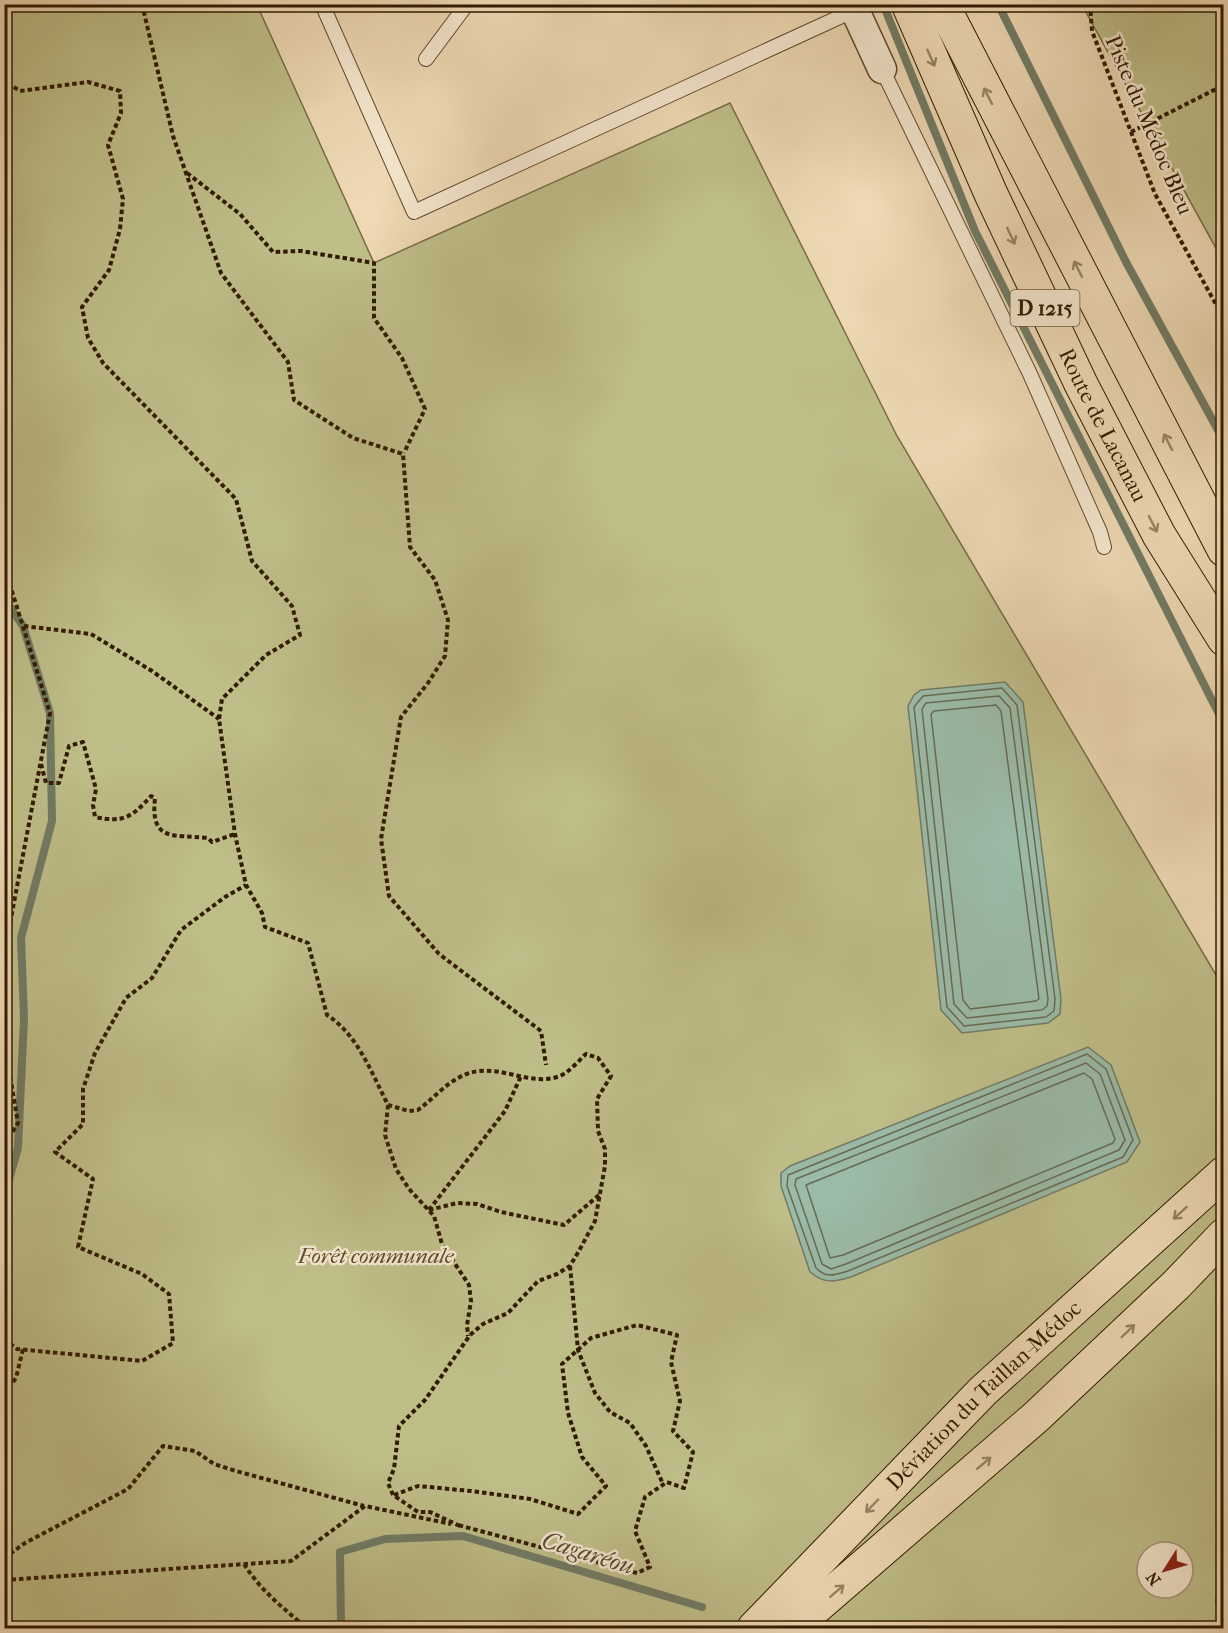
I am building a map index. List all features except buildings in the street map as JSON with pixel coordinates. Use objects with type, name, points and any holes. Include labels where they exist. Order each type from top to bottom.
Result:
[{"type":"main road","name":"Route de Lacanau","points":[[908,4],[991,194],[1081,384],[1159,535],[1224,639]]},
{"type":"main road","name":"D 1215","points":[[942,4],[1224,550]]},
{"type":"main road","name":"Déviation du Taillan-Médoc","points":[[754,1629],[983,1391],[1224,1173]]},
{"type":"main road","name":"Déviation du Taillan-Médoc","points":[[792,1629],[1036,1417],[1176,1285],[1224,1235]]},
{"type":"street","points":[[853,7],[882,69]]},
{"type":"lane","points":[[322,4],[414,212],[853,7]]},
{"type":"lane","points":[[426,59],[467,4]]},
{"type":"lane","points":[[882,69],[1030,374],[1100,532],[1104,547]]},
{"type":"path","points":[[142,4],[173,136],[221,273],[288,362],[294,399],[353,438],[404,454]]},
{"type":"path","name":"Piste du Médoc Bleu","points":[[1090,4],[1092,31],[1155,194],[1224,319]]},
{"type":"path","points":[[4,45],[9,84],[20,91],[88,82],[120,91],[121,113],[108,145],[123,199],[120,229],[109,270],[82,307],[88,338],[103,363],[236,499],[252,561],[292,606],[300,635],[266,655],[222,699],[219,719],[235,834],[246,885],[262,913],[265,927],[308,943],[327,1015],[345,1026],[377,1078],[388,1105],[385,1135],[396,1169],[409,1189],[429,1210],[439,1229],[442,1244],[469,1285],[471,1301],[467,1325],[468,1338]]},
{"type":"path","points":[[1131,132],[1224,85]]},
{"type":"path","points":[[186,173],[240,214],[273,252],[301,251],[374,263],[374,318],[402,358],[425,409],[404,454],[410,547],[435,580],[448,620],[445,656],[428,683],[401,717],[381,838],[389,896],[439,954],[541,1031],[546,1065]]},
{"type":"path","points":[[4,578],[10,585],[50,713],[4,955]]},
{"type":"path","points":[[23,626],[91,634],[152,671],[219,719]]},
{"type":"path","points":[[40,764],[46,783],[59,783],[69,746],[83,742],[96,789],[93,805],[95,817],[116,821],[132,815],[150,796],[155,798],[153,817],[156,827],[166,835],[208,838],[212,842],[235,834]]},
{"type":"path","points":[[4,1339],[17,1349],[142,1361],[173,1343],[169,1294],[142,1274],[78,1247],[93,1179],[55,1152],[83,1125],[82,1089],[95,1053],[126,998],[152,978],[181,930],[225,897],[246,885]]},
{"type":"path","points":[[4,1040],[18,1123],[4,1145]]},
{"type":"path","points":[[388,1105],[409,1111],[418,1110],[443,1086],[463,1075],[480,1071],[521,1076],[559,1077],[586,1054],[598,1058],[611,1076],[597,1099],[597,1131],[605,1149],[606,1166],[595,1221],[570,1266],[538,1281],[508,1314],[483,1324],[468,1338],[425,1400],[399,1426],[394,1469],[388,1483],[393,1495],[418,1512],[430,1512],[460,1526]]},
{"type":"path","points":[[429,1210],[505,1111],[521,1076]]},
{"type":"path","points":[[429,1210],[457,1203],[477,1204],[501,1212],[564,1226],[600,1195]]},
{"type":"path","points":[[570,1266],[578,1350],[595,1394],[610,1412],[630,1423],[646,1446],[663,1485]]},
{"type":"path","points":[[4,1558],[25,1543],[128,1489],[163,1446],[195,1451],[214,1464],[368,1507],[460,1526],[637,1573],[650,1567],[635,1531],[645,1497],[667,1482],[684,1488],[693,1452],[673,1431],[681,1401],[671,1362],[677,1335],[637,1325],[591,1338],[562,1364],[568,1413],[582,1458],[606,1486],[578,1514],[530,1499],[471,1491],[418,1486],[393,1495]]},
{"type":"path","points":[[4,1394],[16,1378],[23,1349]]},
{"type":"path","points":[[4,1580],[291,1561],[365,1506],[368,1507]]},
{"type":"path","points":[[244,1564],[254,1580],[280,1607],[307,1629]]},
{"type":"green space","name":"Forêt communale","points":[[5,5],[257,5],[374,263],[730,103],[897,436],[1223,984],[1223,1628],[5,1628]]},
{"type":"green space","points":[[1082,5],[1223,5],[1223,261]]},
{"type":"water","points":[[1005,682],[1023,702],[1061,999],[1060,1014],[1048,1023],[962,1033],[941,1010],[908,706],[914,695],[921,690]]},
{"type":"water","points":[[1088,1047],[1111,1065],[1140,1142],[1127,1162],[851,1277],[829,1281],[820,1279],[810,1272],[781,1186],[781,1173],[790,1166]]},
{"type":"waterway","points":[[883,4],[975,231],[1224,724]]},
{"type":"waterway","points":[[998,4],[1126,262],[1224,441]]},
{"type":"waterway","points":[[4,599],[23,626],[50,713],[52,821],[21,938],[24,1018],[18,1148],[4,1197]]},
{"type":"waterway","name":"Cagaréou","points":[[341,1628],[340,1552],[385,1539],[463,1536],[702,1607]]}]
